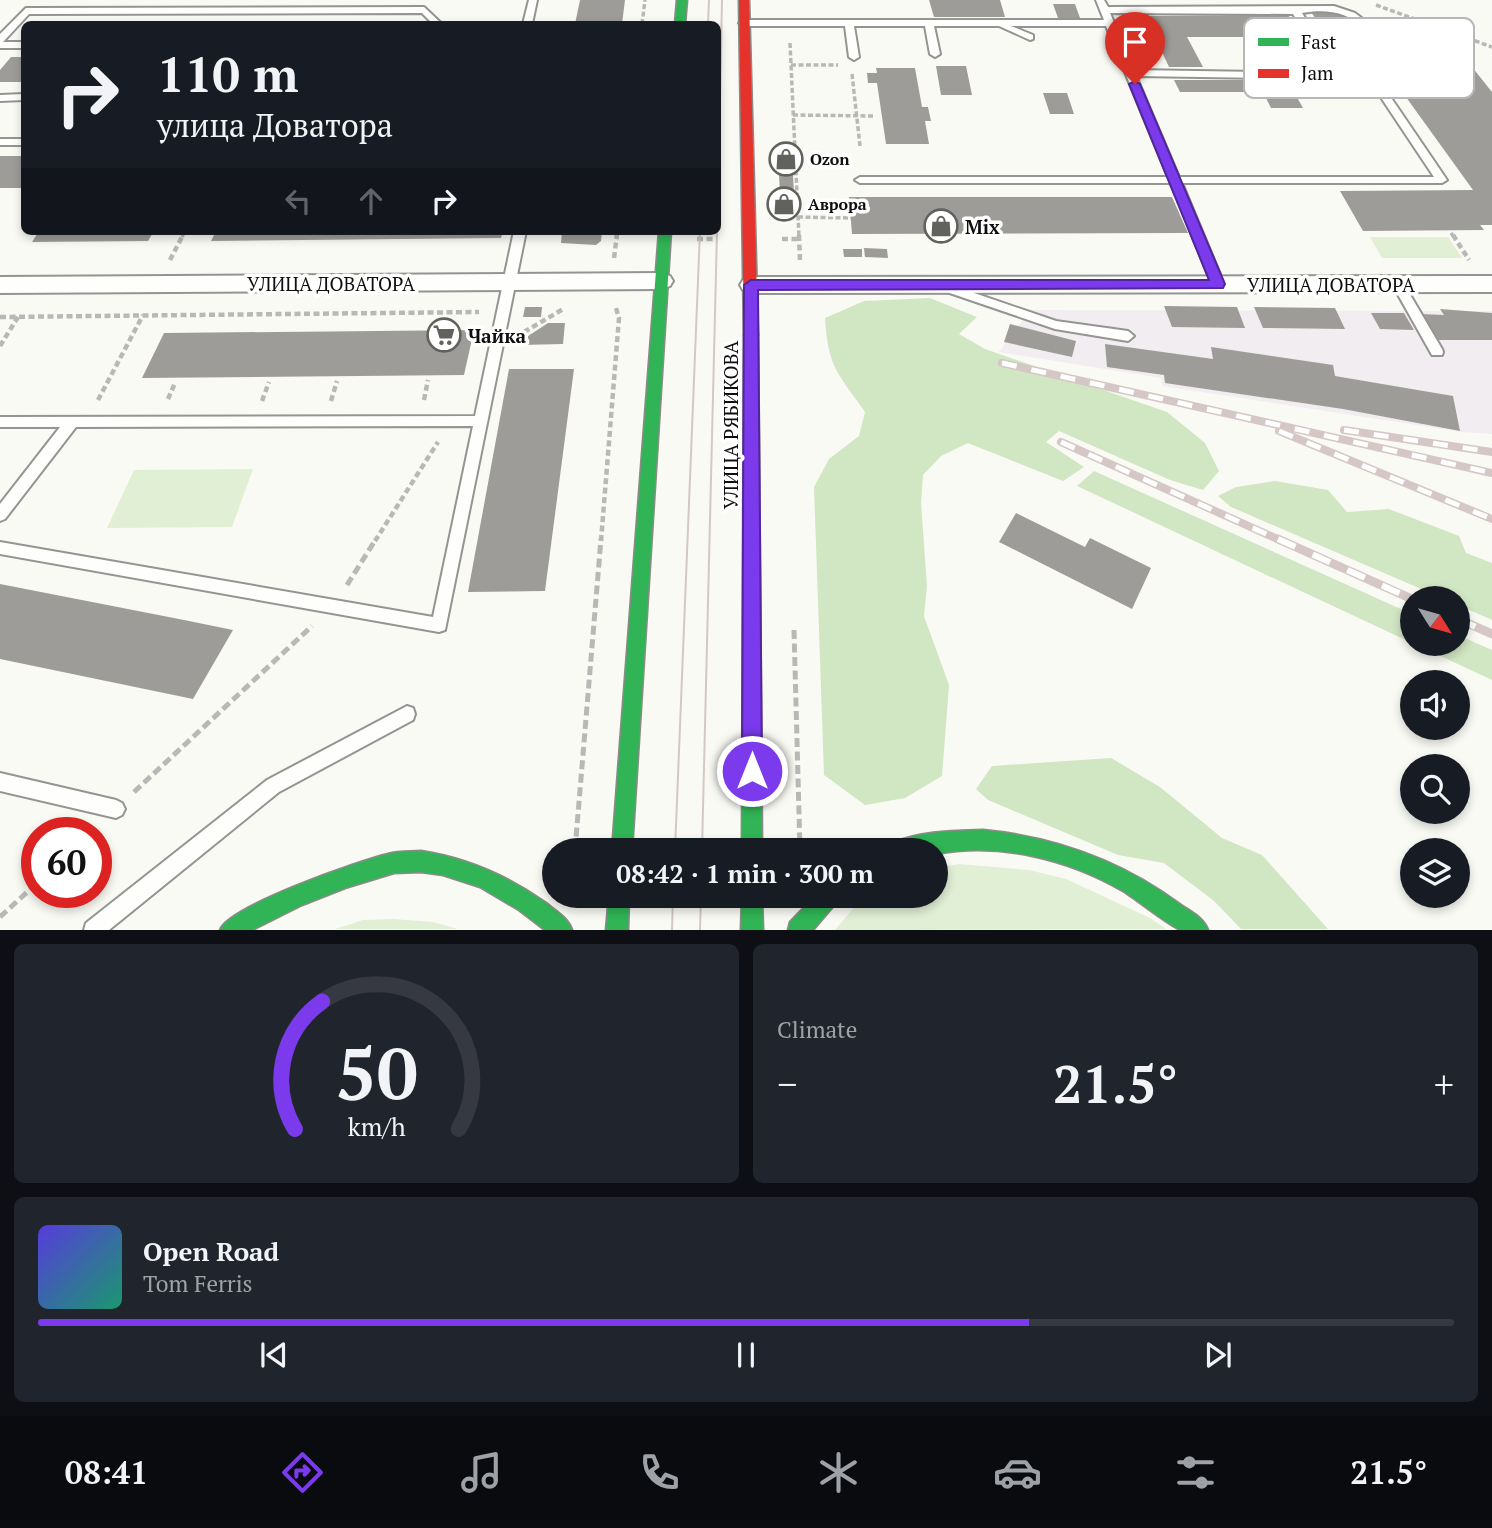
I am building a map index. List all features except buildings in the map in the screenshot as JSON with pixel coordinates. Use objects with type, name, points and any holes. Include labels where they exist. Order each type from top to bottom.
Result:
[{"type":"main road","points":[[680,21],[681,0]]},
{"type":"main road","name":"УЛИЦА РЯБИКОВА","points":[[744,0],[751,285],[752,838]]},
{"type":"main road","points":[[623,838],[665,235]]},
{"type":"main road","points":[[948,841],[992,840],[1031,845],[1068,855],[1114,874],[1152,896],[1198,929]]},
{"type":"main road","points":[[230,929],[320,887],[399,862],[440,864],[475,876],[513,892],[562,929]]},
{"type":"main road","points":[[617,929],[618,908]]},
{"type":"main road","points":[[752,908],[752,929]]},
{"type":"main road","points":[[799,929],[818,908]]},
{"type":"street","name":"УЛИЦА ДОВАТОРА","points":[[0,285],[662,281]]},
{"type":"street","name":"УЛИЦА ДОВАТОРА","points":[[751,285],[1492,284]]},
{"type":"lane","points":[[528,21],[533,0]]},
{"type":"lane","points":[[0,43],[26,10],[426,5],[436,21]]},
{"type":"lane","points":[[1218,284],[1102,5],[1296,11],[1339,9],[1360,18]]},
{"type":"lane","points":[[1296,11],[1300,18]]},
{"type":"lane","points":[[744,23],[1109,23]]},
{"type":"lane","points":[[849,23],[852,61]]},
{"type":"lane","points":[[929,23],[935,54]]},
{"type":"lane","points":[[995,23],[1030,37]]},
{"type":"lane","points":[[0,43],[21,45]]},
{"type":"lane","points":[[1130,73],[1244,75]]},
{"type":"lane","points":[[0,97],[21,97]]},
{"type":"lane","points":[[860,180],[1442,180],[1387,98]]},
{"type":"lane","points":[[0,142],[21,142]]},
{"type":"lane","points":[[0,548],[439,625],[519,235]]},
{"type":"lane","points":[[1398,284],[1437,352]]},
{"type":"lane","points":[[937,285],[1055,325],[1128,336]]},
{"type":"lane","points":[[0,422],[481,421]]},
{"type":"lane","points":[[0,515],[79,422]]},
{"type":"lane","points":[[93,929],[273,786],[407,714]]},
{"type":"lane","points":[[0,782],[116,809]]},
{"type":"path","points":[[642,21],[645,0]]},
{"type":"path","points":[[1375,5],[1411,18]]},
{"type":"path","points":[[789,23],[800,259]]},
{"type":"path","points":[[1474,41],[1492,47]]},
{"type":"path","points":[[852,61],[860,146]]},
{"type":"path","points":[[791,65],[839,65]]},
{"type":"path","points":[[793,115],[873,116]]},
{"type":"path","points":[[798,218],[851,218]]},
{"type":"path","points":[[1451,233],[1472,264]]},
{"type":"path","points":[[79,422],[142,316],[183,235]]},
{"type":"path","points":[[613,260],[616,235]]},
{"type":"path","points":[[616,239],[628,239]]},
{"type":"path","points":[[692,239],[723,239]]},
{"type":"path","points":[[776,239],[799,239]]},
{"type":"path","points":[[576,838],[619,318],[618,308],[613,302]]},
{"type":"path","points":[[0,317],[503,312]]},
{"type":"path","points":[[0,346],[19,317]]},
{"type":"path","points":[[116,809],[333,606],[452,421]]},
{"type":"path","points":[[0,917],[21,898]]},
{"type":"shaded area","points":[[1030,310],[1492,311],[1492,434],[1462,432],[1162,386],[1161,378],[999,352]]},
{"type":"green space","points":[[1370,237],[1448,237],[1462,258],[1382,258]]},
{"type":"green space","points":[[930,298],[977,317],[959,334],[985,349],[1167,412],[1205,443],[1219,471],[1203,490],[1170,480],[1059,431],[1046,442],[1084,467],[1063,481],[968,443],[941,456],[923,475],[921,503],[927,586],[924,616],[949,685],[942,776],[905,798],[865,805],[824,775],[814,487],[829,459],[859,436],[865,412],[836,369],[826,335],[825,318],[864,301]]},
{"type":"green space","points":[[253,469],[232,527],[107,528],[134,470]]},
{"type":"green space","points":[[1094,471],[1400,609],[1400,637],[1077,486]]},
{"type":"green space","points":[[1275,481],[1328,490],[1347,512],[1389,509],[1459,536],[1466,553],[1492,563],[1492,620],[1470,610],[1470,586],[1414,586],[1231,507],[1218,496],[1236,487]]},
{"type":"green space","points":[[1470,640],[1492,650],[1492,680],[1441,656],[1470,656]]},
{"type":"green space","points":[[1111,758],[1160,787],[1222,838],[1262,855],[1328,929],[1241,929],[1214,901],[1164,863],[1118,855],[988,800],[976,789],[992,766]]},
{"type":"green space","points":[[959,864],[1029,870],[1066,879],[1150,918],[1166,929],[835,930],[853,908],[948,908],[948,866]]},
{"type":"green space","points":[[363,920],[433,922],[458,929],[335,929]]},
{"type":"tram line","points":[[708,21],[709,0]]},
{"type":"tram line","points":[[721,50],[722,0]]},
{"type":"tram line","points":[[675,838],[700,235]]},
{"type":"tram line","points":[[702,838],[717,235]]},
{"type":"tram line","points":[[672,930],[673,908]]},
{"type":"tram line","points":[[700,930],[701,908]]},
{"type":"railway","points":[[1002,363],[1492,473]]},
{"type":"railway","points":[[1344,430],[1492,452]]},
{"type":"railway","points":[[1279,431],[1492,519]]},
{"type":"railway","points":[[1061,442],[1282,541]]},
{"type":"railway","points":[[1278,539],[1400,594]]},
{"type":"railway","points":[[1470,624],[1492,634]]},
{"type":"traffic: fast","points":[[680,21],[682,0]]},
{"type":"traffic: fast","points":[[623,838],[665,235]]},
{"type":"traffic: fast","points":[[751,335],[752,838]]},
{"type":"traffic: fast","points":[[948,842],[983,840],[1058,852],[1094,865],[1129,883],[1198,930]]},
{"type":"traffic: fast","points":[[230,930],[278,905],[345,878],[384,865],[421,862],[443,865],[486,879],[526,902],[562,930]]},
{"type":"traffic: fast","points":[[617,930],[618,908]]},
{"type":"traffic: fast","points":[[752,908],[752,930]]},
{"type":"traffic: fast","points":[[798,930],[818,908]]},
{"type":"traffic: jam","points":[[744,0],[751,335]]},
{"type":"place","name":"Ozon","points":[[786,159]]},
{"type":"place","name":"Аврора","points":[[784,204]]},
{"type":"place","name":"Mix","points":[[941,226]]},
{"type":"place","name":"Чайка","points":[[444,335]]},
{"type":"route","points":[[752,771],[751,285],[1218,284],[1135,84]]}]
